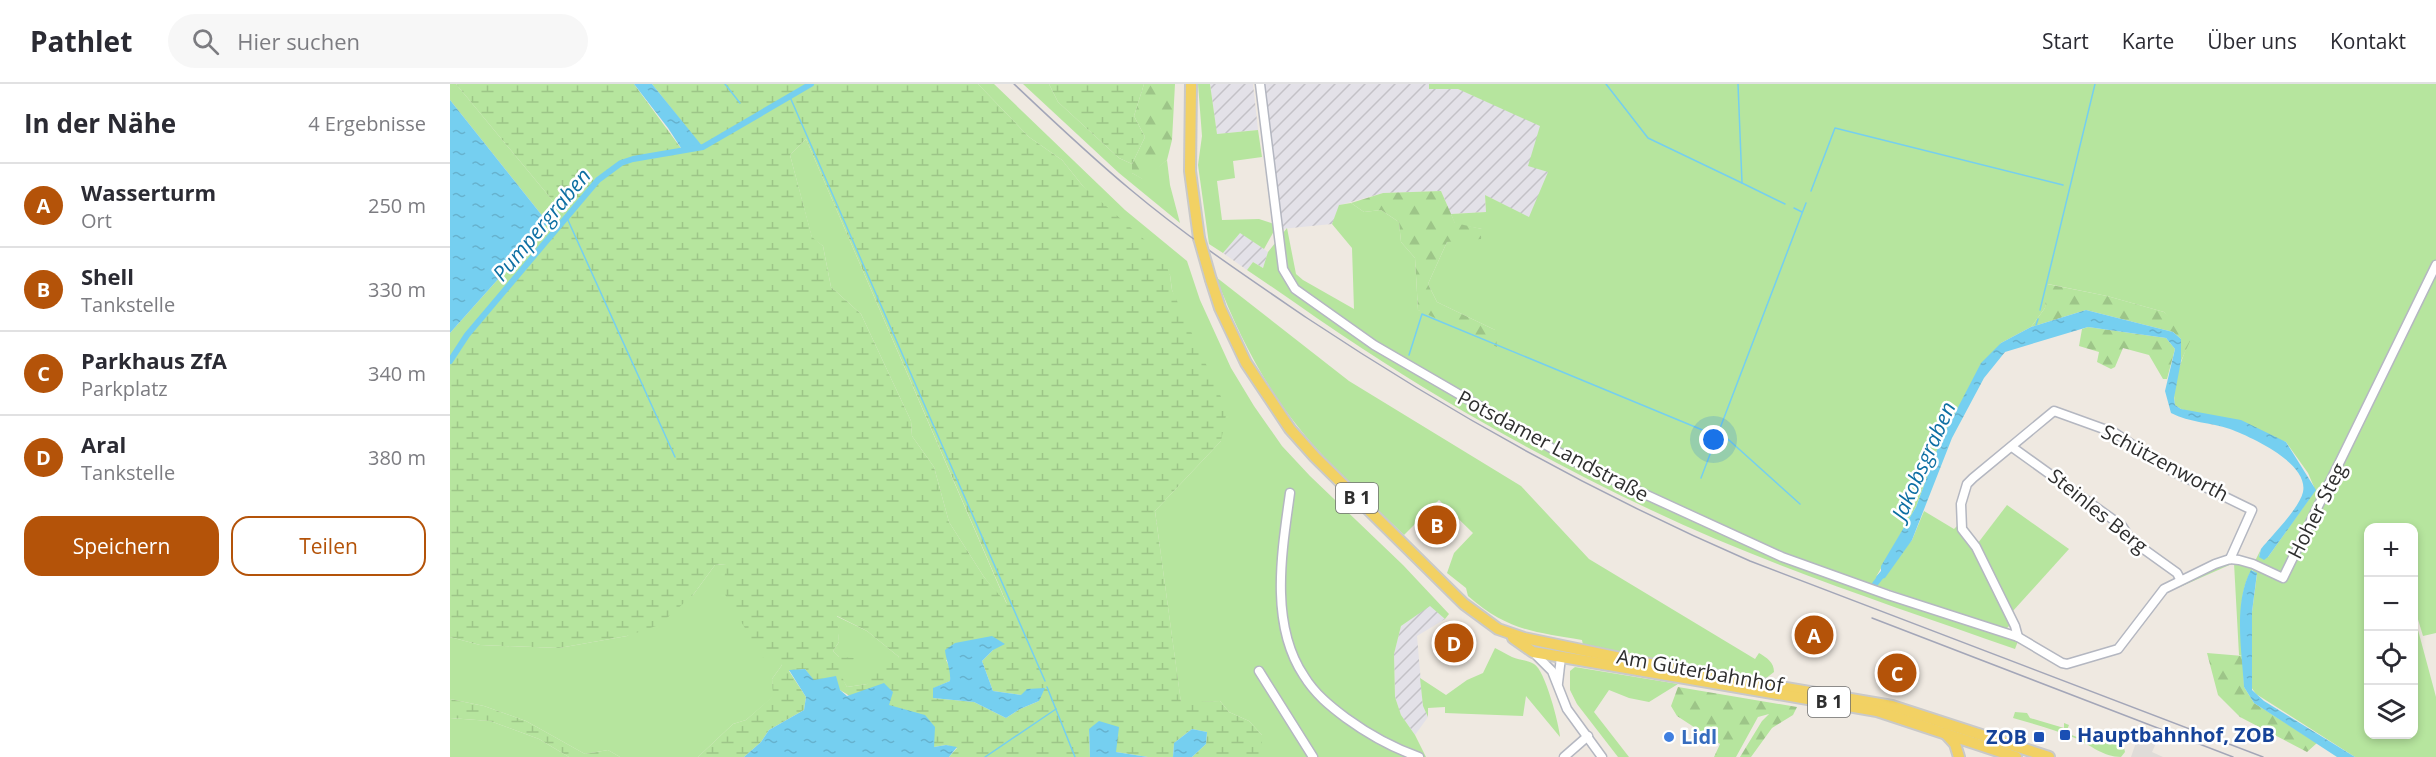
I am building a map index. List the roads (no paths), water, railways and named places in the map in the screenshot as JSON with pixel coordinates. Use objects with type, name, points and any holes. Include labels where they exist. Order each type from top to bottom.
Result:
[{"type":"main road","name":"B 1","points":[[1191,84],[1190,171],[1199,238],[1220,308],[1246,363],[1290,429],[1315,457],[1464,604],[1533,652],[1562,651]]},
{"type":"main road","name":"B 1","points":[[1501,630],[1562,651]]},
{"type":"main road","name":"Am Güterbahnhof","points":[[1562,651],[1782,690],[1892,706],[1974,737]]},
{"type":"main road","name":"Am Güterbahnhof","points":[[1782,690],[1877,711],[1939,730],[1974,737]]},
{"type":"main road","points":[[1939,730],[1952,740],[1959,757]]},
{"type":"main road","name":"B 1","points":[[1974,737],[2016,757]]},
{"type":"main road","name":"B 1","points":[[1974,737],[2049,757]]},
{"type":"street","name":"Potsdamer Landstraße","points":[[1260,84],[1283,269],[1295,289],[1374,345],[1530,438],[1631,489],[1782,557],[1930,609],[2022,638]]},
{"type":"street","name":"Hoher Steg","points":[[2230,559],[2253,564],[2283,578],[2436,265]]},
{"type":"street","name":"Schützenworth","points":[[2022,638],[1976,547],[1962,528],[1961,504],[1967,484],[2054,411],[2121,436],[2170,470],[2252,510],[2230,559]]},
{"type":"street","name":"Steinles Berg","points":[[2012,447],[2122,526],[2132,540],[2177,573],[2180,579]]},
{"type":"street","points":[[1290,493],[1282,567],[1284,622],[1293,656],[1303,675],[1327,703],[1357,726],[1419,757]]},
{"type":"street","points":[[2022,638],[2067,664],[2114,651],[2157,595],[2180,579],[2230,559]]},
{"type":"street","points":[[1558,687],[1562,651]]},
{"type":"street","points":[[1533,652],[1552,671],[1567,709],[1602,757]]},
{"type":"street","points":[[1259,671],[1313,757]]},
{"type":"street","points":[[1564,757],[1588,736]]},
{"type":"street","points":[[1959,757],[1974,737]]},
{"type":"water","points":[[634,84],[652,84],[703,147],[683,151]]},
{"type":"water","points":[[450,100],[548,223],[450,333]]},
{"type":"water","points":[[2086,310],[2173,332],[2181,339],[2181,361],[2174,398],[2175,405],[2181,409],[2241,420],[2286,442],[2316,490],[2268,557],[2264,560],[2259,557],[2261,549],[2291,514],[2303,492],[2302,481],[2297,471],[2277,453],[2251,438],[2230,429],[2185,419],[2171,413],[2165,391],[2175,349],[2166,338],[2088,327],[2005,352],[1984,378],[1952,438],[1912,540],[1885,578],[1877,580],[1881,566],[1916,507],[1940,442],[1981,363],[2001,343],[2031,327]]},
{"type":"water","points":[[2251,570],[2257,573],[2252,612],[2252,690],[2264,701],[2355,757],[2337,757],[2254,703],[2244,687],[2240,612],[2245,583]]},
{"type":"water","points":[[992,636],[1005,644],[993,650],[982,661],[993,691],[1021,695],[1027,689],[1045,688],[1039,701],[1006,718],[974,702],[933,698],[933,688],[950,681],[945,650],[955,643]]},
{"type":"water","points":[[805,669],[814,680],[836,676],[840,690],[847,696],[884,683],[893,692],[889,705],[925,715],[935,727],[934,747],[946,745],[957,747],[949,757],[744,757],[761,742],[769,730],[804,710],[806,697],[789,670]]},
{"type":"water","points":[[1099,721],[1119,727],[1116,752],[1148,757],[1090,757],[1089,729]]},
{"type":"water","points":[[1192,729],[1207,732],[1206,744],[1192,757],[1173,757],[1174,743]]},
{"type":"waterway","points":[[725,84],[740,103]]},
{"type":"waterway","name":"Pumpergraben","points":[[450,361],[467,335],[598,180],[621,163],[633,159],[703,147],[811,84]]},
{"type":"waterway","points":[[1606,84],[1648,138],[1742,183]]},
{"type":"waterway","points":[[1738,84],[1742,183],[1785,204]]},
{"type":"waterway","points":[[2040,310],[2095,84]]},
{"type":"waterway","points":[[790,97],[1045,681]]},
{"type":"waterway","points":[[1811,191],[1835,128],[2063,185]]},
{"type":"waterway","points":[[1701,478],[1806,203]]},
{"type":"waterway","points":[[1794,208],[1802,212]]},
{"type":"waterway","points":[[567,218],[675,457]]},
{"type":"waterway","points":[[1409,355],[1422,314],[1717,436]]},
{"type":"waterway","points":[[2036,325],[2038,319]]},
{"type":"waterway","points":[[1720,432],[1800,504]]},
{"type":"waterway","name":"Jakobsgraben","points":[[1875,584],[1882,575]]},
{"type":"waterway","points":[[1047,687],[1075,757]]},
{"type":"waterway","points":[[985,757],[1056,709]]},
{"type":"railway","points":[[1014,84],[1116,177],[1218,256],[1361,353],[1523,450],[1635,508],[1750,561],[2263,757]]},
{"type":"railway","points":[[1872,618],[2233,757]]},
{"type":"place","name":"Shell","points":[[1437,525]]},
{"type":"place","name":"Wasserturm","points":[[1814,635]]},
{"type":"place","name":"Aral","points":[[1454,643]]},
{"type":"place","name":"Parkhaus ZfA","points":[[1897,673]]},
{"type":"place","name":"Hauptbahnhof, ZOB","points":[[2065,735]]},
{"type":"place","name":"Lidl","points":[[1669,737]]},
{"type":"place","name":"ZOB","points":[[2039,737]]}]
